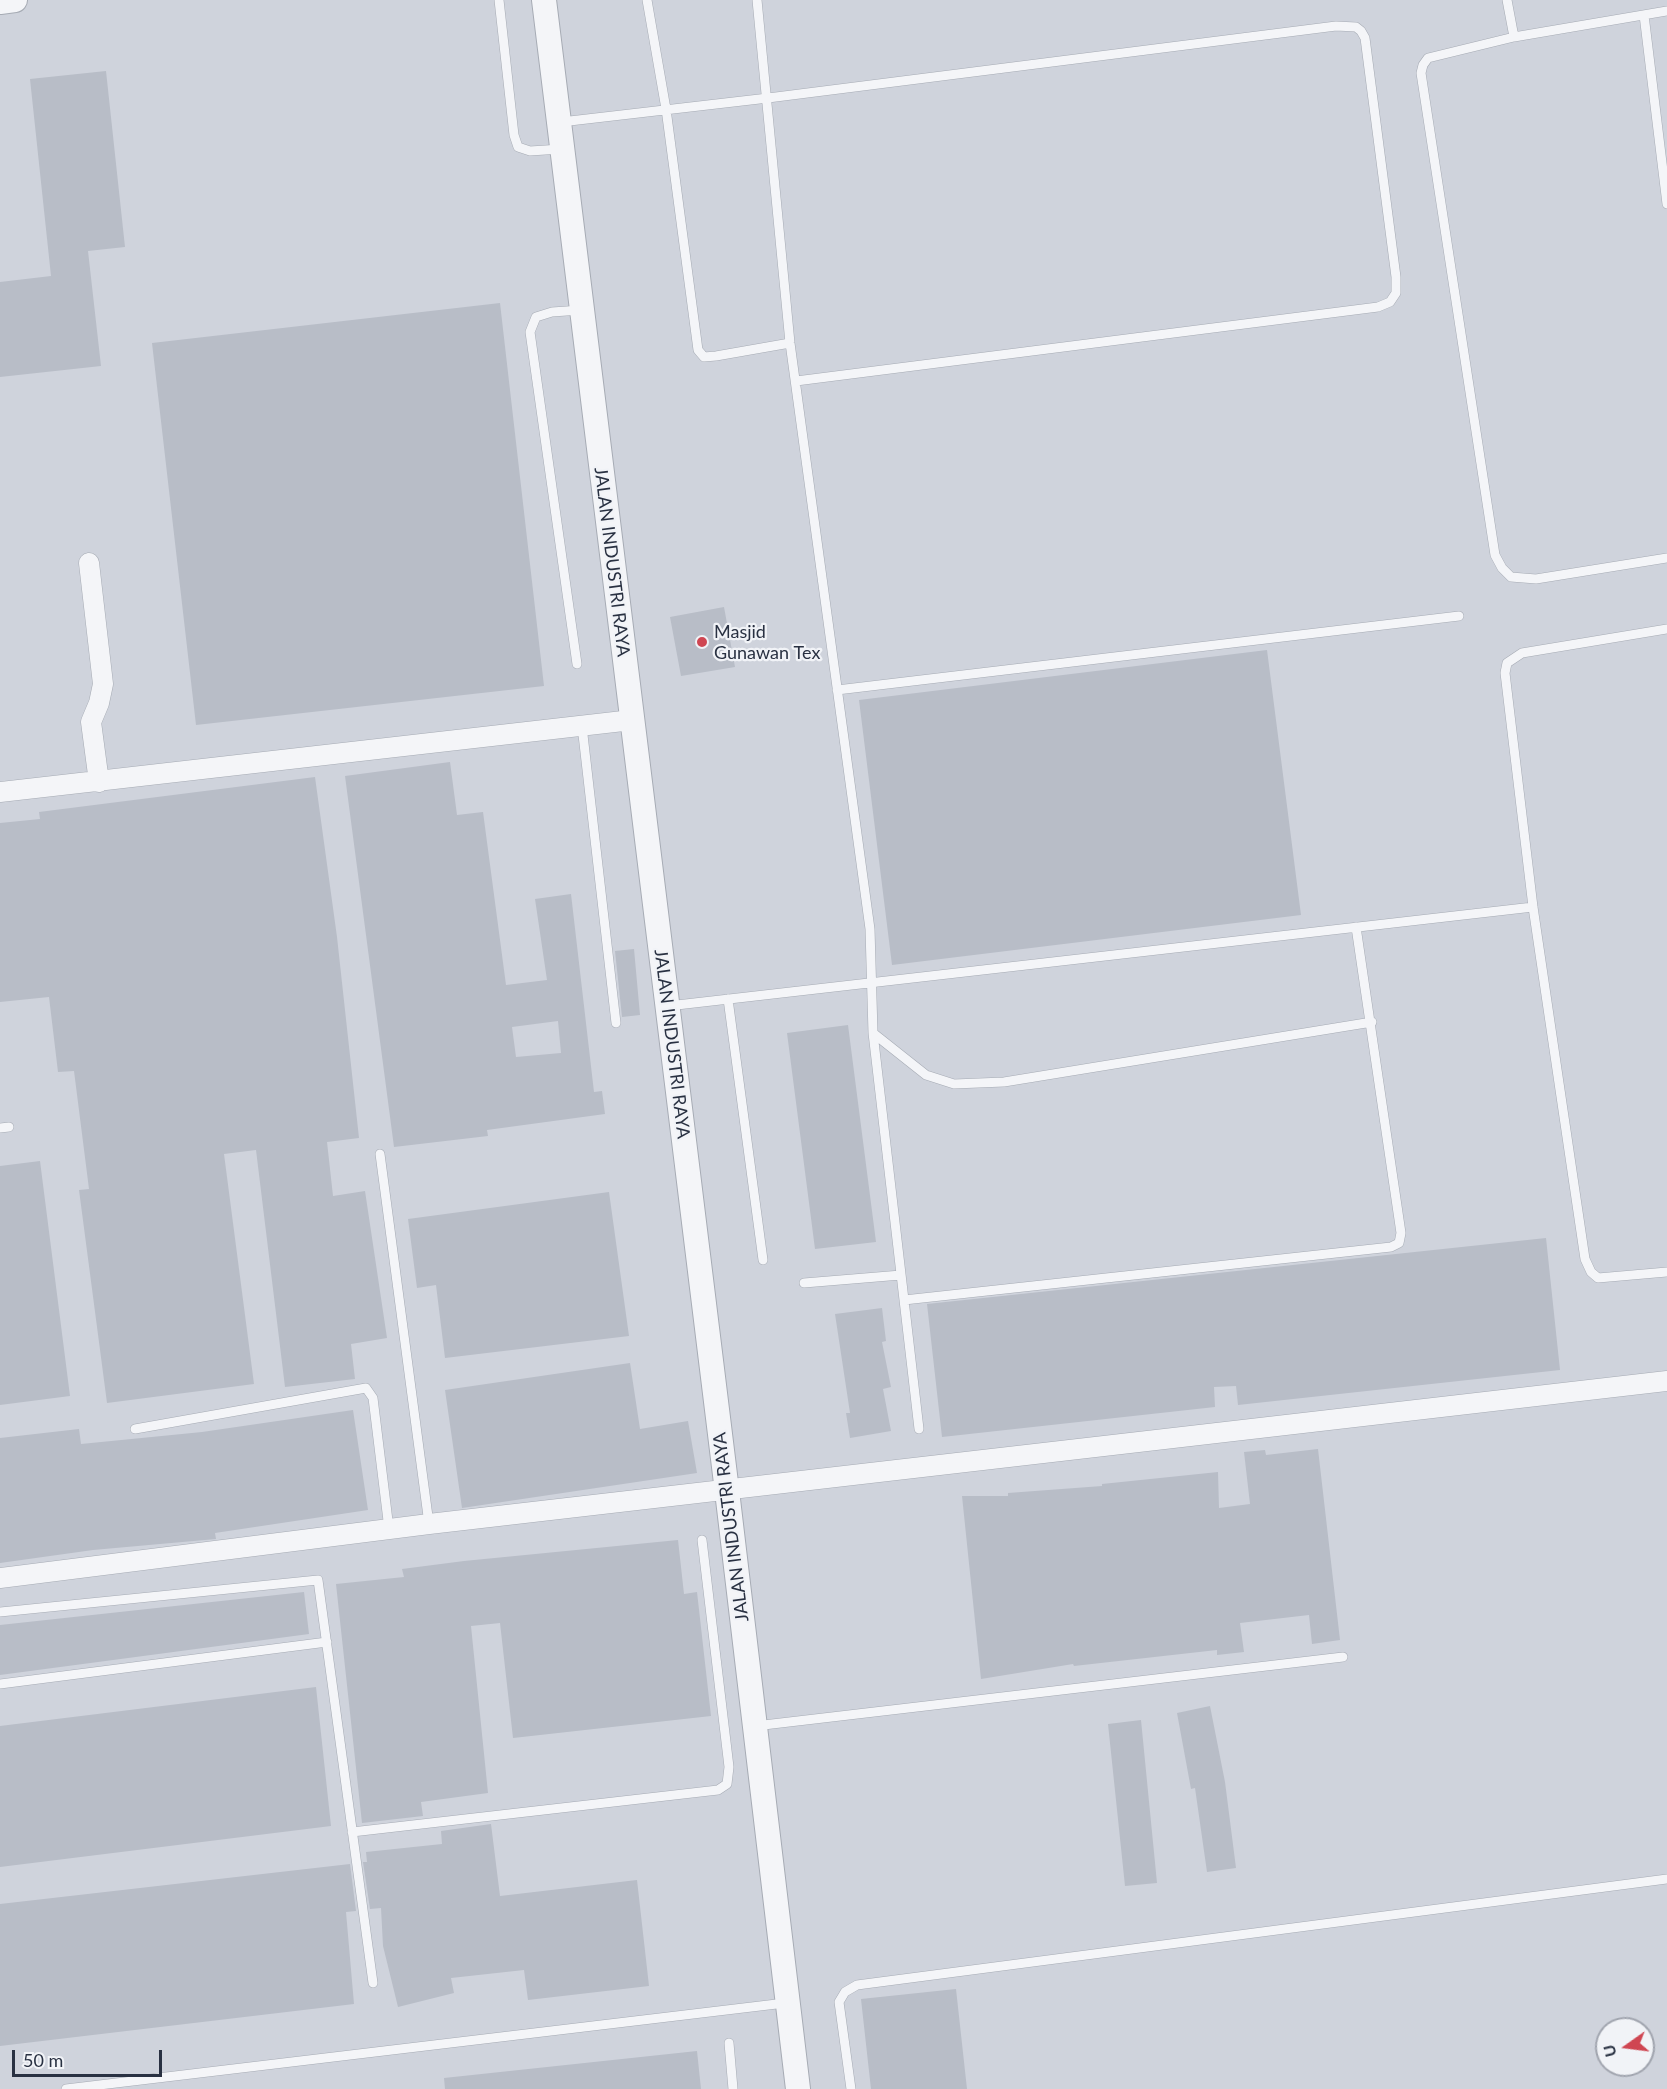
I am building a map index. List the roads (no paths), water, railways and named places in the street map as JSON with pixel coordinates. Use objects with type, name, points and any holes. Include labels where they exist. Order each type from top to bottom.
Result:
[{"type":"street","points":[[0,2],[15,0]]},
{"type":"street","name":"JALAN INDUSTRI RAYA","points":[[544,0],[798,2089]]},
{"type":"street","points":[[89,563],[103,684],[99,704],[91,722],[99,782]]},
{"type":"street","points":[[0,792],[632,720]]},
{"type":"street","points":[[0,1578],[429,1524],[1667,1382]]},
{"type":"lane","points":[[499,0],[514,135],[518,147],[530,151],[561,149]]},
{"type":"lane","points":[[647,0],[666,109],[698,350],[704,357],[790,343]]},
{"type":"lane","points":[[757,0],[790,343],[870,929],[873,1034],[919,1428]]},
{"type":"lane","points":[[1507,0],[1514,37]]},
{"type":"lane","points":[[1667,11],[1514,37],[1428,58],[1421,73],[1495,555],[1511,577],[1536,579],[1667,558]]},
{"type":"lane","points":[[1644,15],[1667,204]]},
{"type":"lane","points":[[558,122],[768,99],[1336,26],[1356,27],[1365,38],[1396,277],[1396,293],[1390,302],[1378,307],[796,381]]},
{"type":"lane","points":[[577,664],[530,333],[536,317],[552,312],[581,310]]},
{"type":"lane","points":[[837,690],[1460,616]]},
{"type":"lane","points":[[1667,629],[1522,653],[1506,663],[1505,673],[1533,907],[1585,1258],[1591,1272],[1598,1278],[1667,1272]]},
{"type":"lane","points":[[582,726],[616,1023]]},
{"type":"lane","points":[[667,1006],[1533,907]]},
{"type":"lane","points":[[904,1300],[1367,1250],[1390,1247],[1399,1243],[1401,1233],[1372,1022],[1356,927]]},
{"type":"lane","points":[[728,999],[763,1260]]},
{"type":"lane","points":[[873,1034],[926,1075],[954,1084],[1004,1082],[1372,1022]]},
{"type":"lane","points":[[380,1154],[429,1524]]},
{"type":"lane","points":[[804,1283],[901,1275]]},
{"type":"lane","points":[[135,1429],[366,1388],[373,1398],[389,1529]]},
{"type":"lane","points":[[352,1832],[718,1790],[727,1784],[729,1767],[702,1540]]},
{"type":"lane","points":[[0,1612],[318,1580],[373,1983]]},
{"type":"lane","points":[[0,1684],[327,1642]]},
{"type":"lane","points":[[755,1726],[1343,1657]]},
{"type":"lane","points":[[851,2089],[839,2002],[845,1992],[857,1985],[1667,1879]]},
{"type":"lane","points":[[66,2089],[788,2002]]},
{"type":"lane","points":[[729,2043],[733,2089]]},
{"type":"place","name":"Masjid Gunawan Tex","points":[[702,642]]}]
